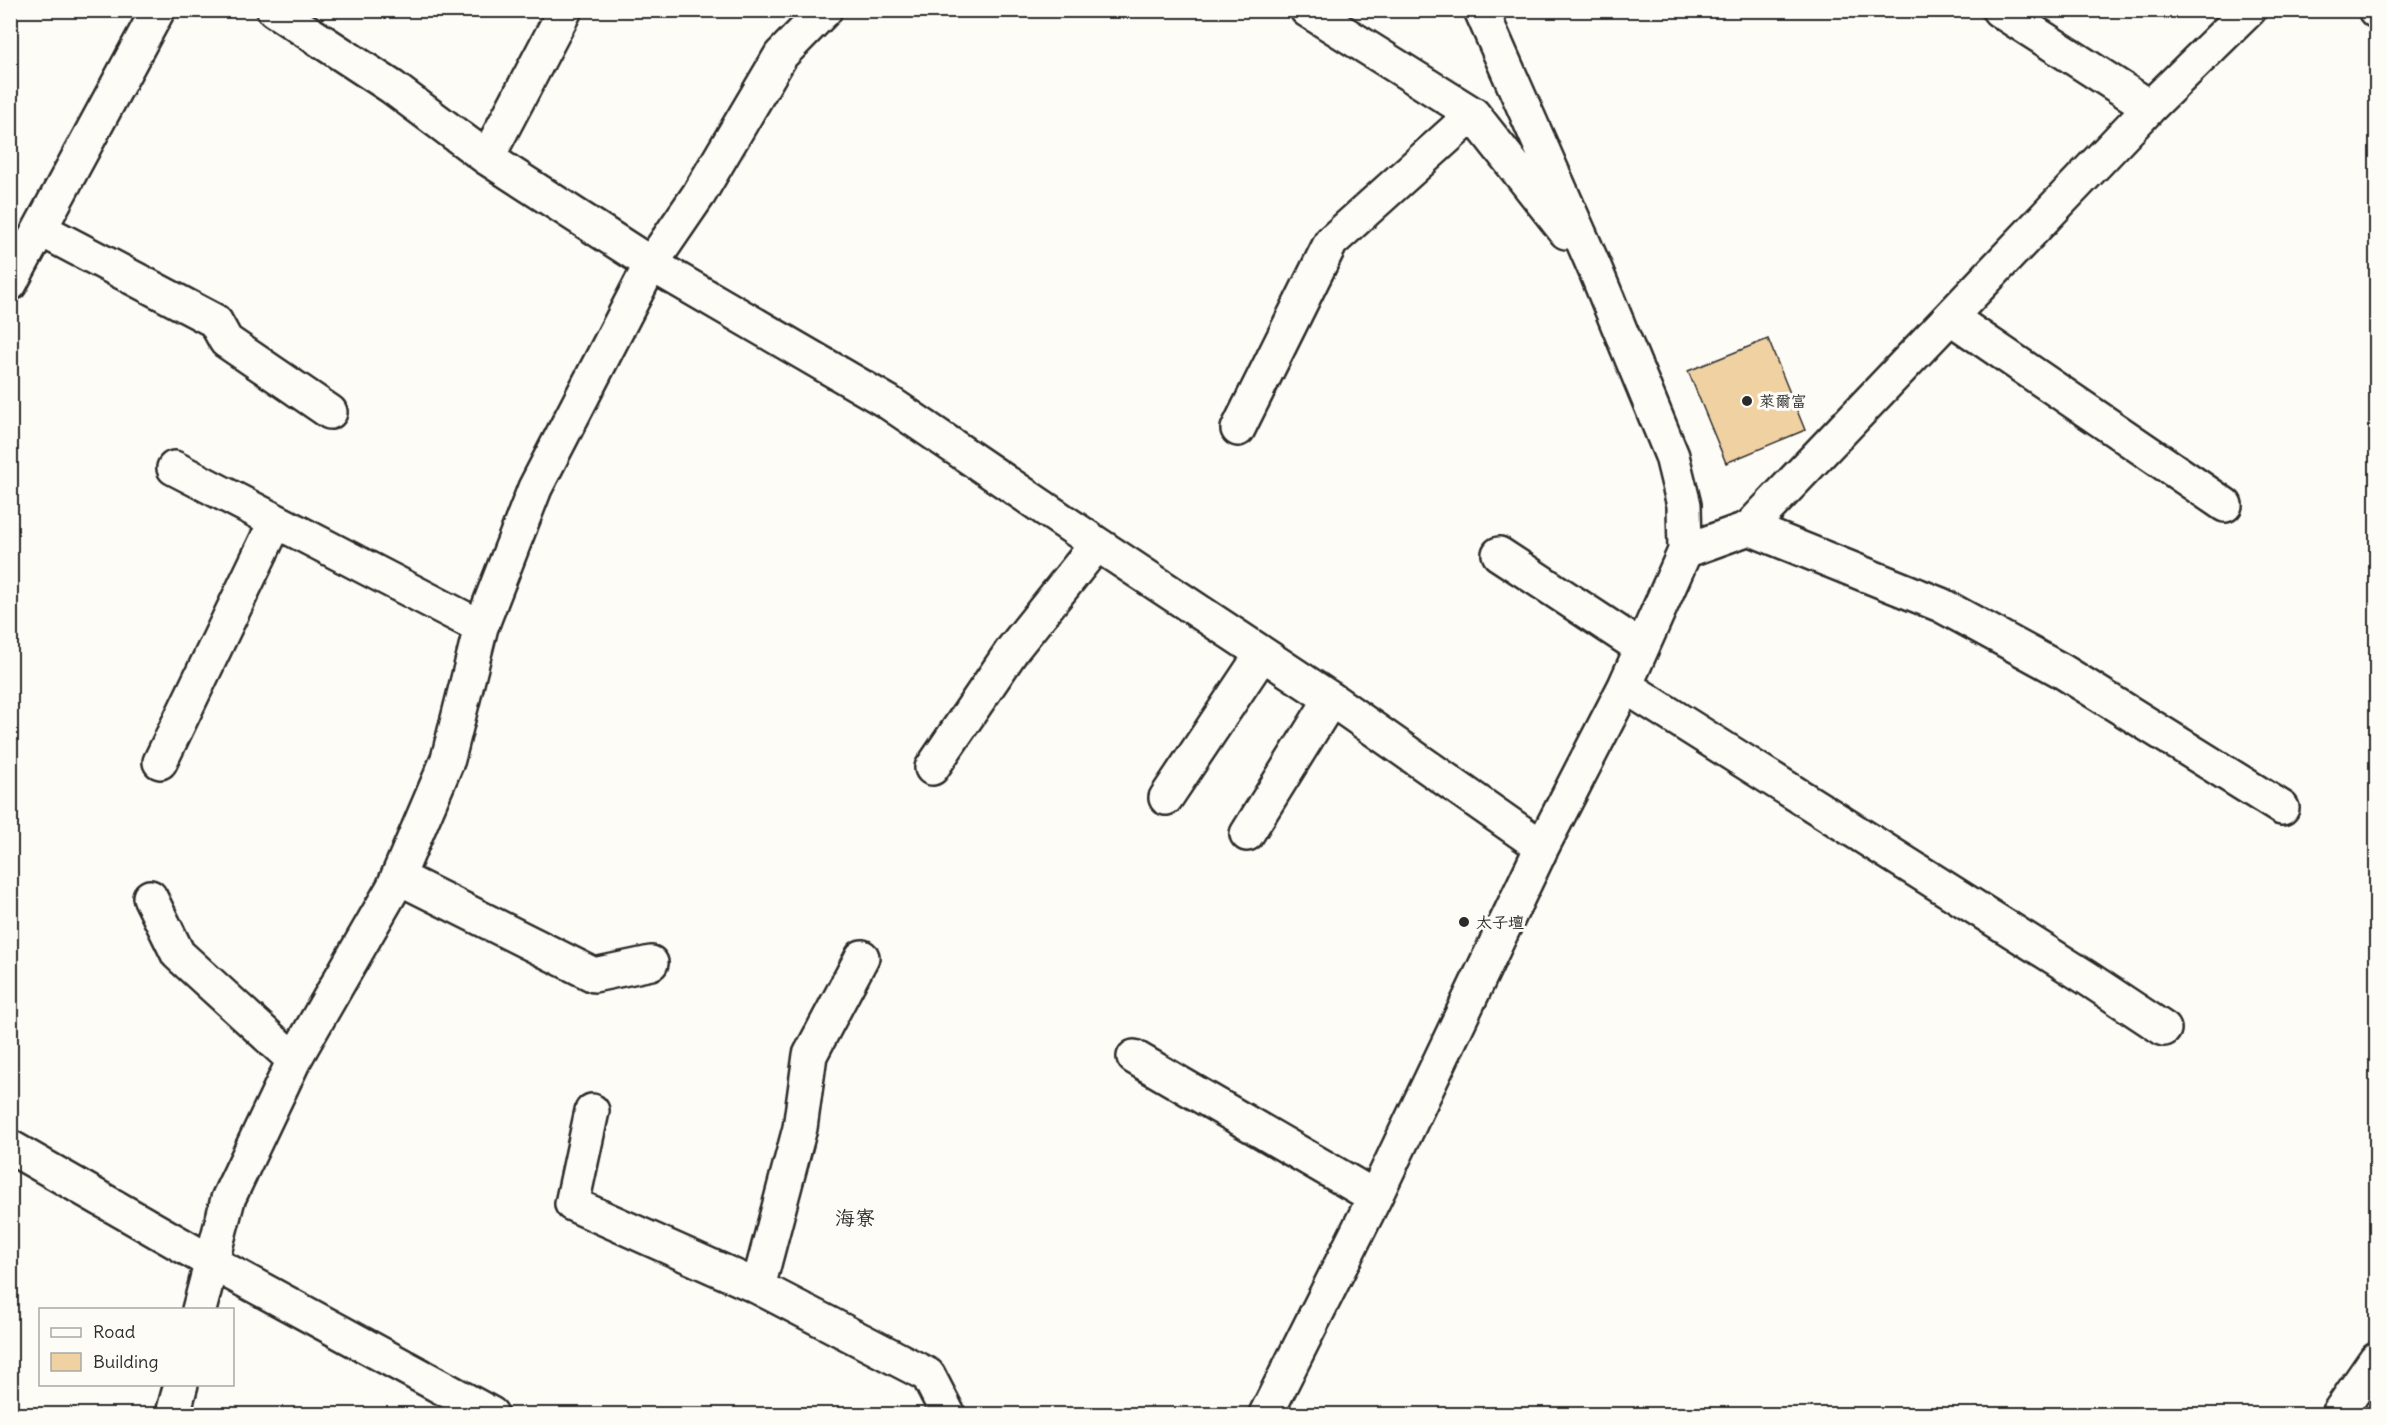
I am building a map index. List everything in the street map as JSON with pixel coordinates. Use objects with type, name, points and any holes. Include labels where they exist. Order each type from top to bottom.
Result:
[{"type":"street","points":[[10,284],[158,10]]},
{"type":"street","points":[[274,10],[392,87],[487,158],[651,264],[888,402],[1331,699],[1542,847]]},
{"type":"street","points":[[487,158],[565,10]]},
{"type":"street","points":[[200,1308],[228,1198],[294,1060],[398,878],[448,759],[481,627],[535,488],[651,264],[699,194],[781,55],[825,10]]},
{"type":"street","points":[[1307,10],[1473,114],[1595,269]]},
{"type":"street","points":[[1266,1414],[1375,1197],[1542,847],[1625,686],[1685,551],[1684,505],[1672,456],[1595,269],[1481,10]]},
{"type":"street","points":[[2000,10],[2150,107]]},
{"type":"street","points":[[1685,551],[1749,528],[2150,107],[2249,10]]},
{"type":"street","points":[[1238,429],[1330,242],[1473,114]]},
{"type":"street","points":[[40,229],[215,321],[226,341],[330,412]]},
{"type":"street","points":[[1950,317],[2225,505]]},
{"type":"street","points":[[174,468],[481,627]]},
{"type":"street","points":[[160,762],[276,521]]},
{"type":"street","points":[[1749,528],[1941,605],[2062,671],[2282,808]]},
{"type":"street","points":[[932,768],[1013,649],[1097,544]]},
{"type":"street","points":[[1498,554],[1642,648]]},
{"type":"street","points":[[1166,798],[1262,654]]},
{"type":"street","points":[[1625,686],[2164,1029]]},
{"type":"street","points":[[1247,834],[1331,699]]},
{"type":"street","points":[[398,878],[594,975],[651,963]]},
{"type":"street","points":[[150,897],[178,954],[294,1060]]},
{"type":"street","points":[[758,1287],[800,1128],[810,1055],[862,957]]},
{"type":"street","points":[[1134,1058],[1375,1197]]},
{"type":"street","points":[[592,1111],[572,1204],[758,1287],[928,1375],[948,1414]]},
{"type":"street","points":[[10,1147],[211,1262],[490,1414]]},
{"type":"street","points":[[2338,1414],[2376,1359]]},
{"type":"street","points":[[173,1414],[180,1386]]},
{"type":"building","name":"萊爾富","points":[[1768,339],[1805,430],[1726,463],[1688,371]]},
{"type":"place","name":"萊爾富","points":[[1747,401]]},
{"type":"place","name":"太子壇","points":[[1464,922]]},
{"type":"district","name":"海寮","points":[[855,1217]]}]
